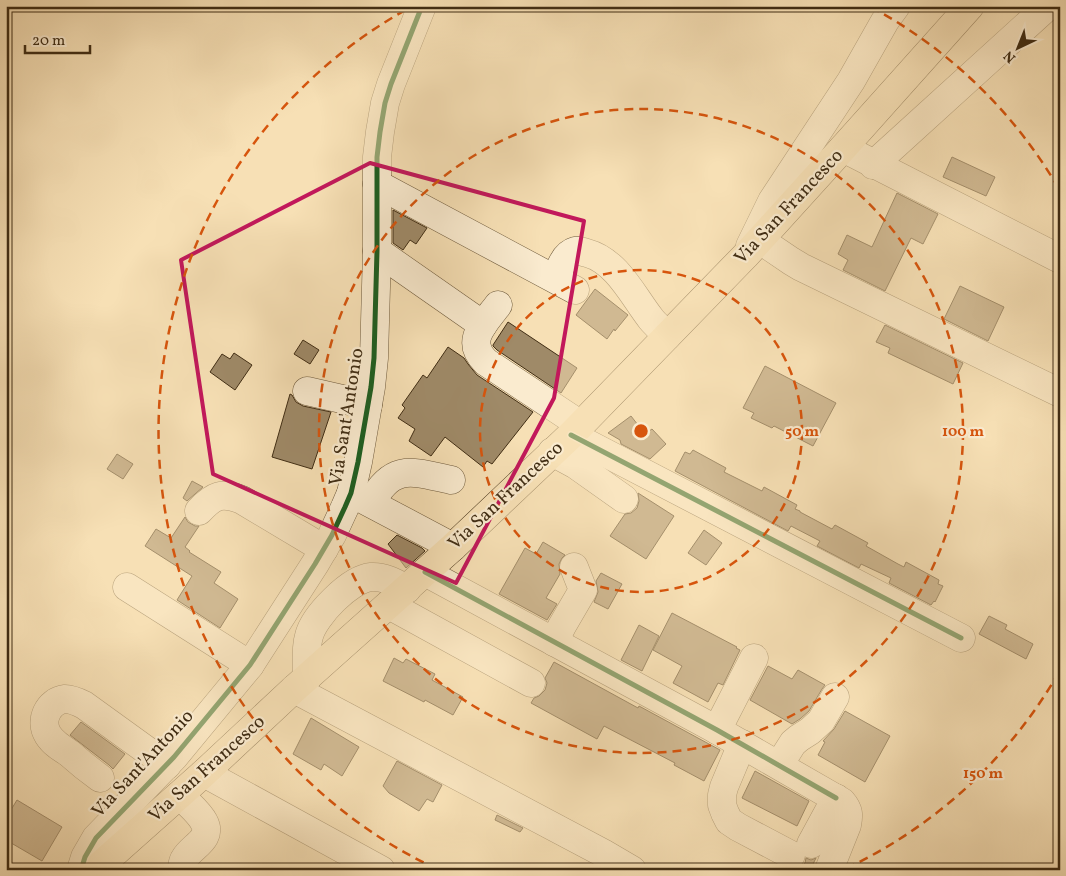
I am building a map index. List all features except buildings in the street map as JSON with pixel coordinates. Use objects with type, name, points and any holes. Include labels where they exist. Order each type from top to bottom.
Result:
[{"type":"main road","name":"Via San Francesco","points":[[95,870],[453,547],[568,437],[752,248],[970,6]]},
{"type":"street","name":"Via Sant'Antonio","points":[[81,870],[85,856],[96,838],[184,746],[250,665],[306,579],[339,521],[361,498],[358,462],[374,358],[378,144],[385,103],[398,64],[422,6]]},
{"type":"street","points":[[873,164],[1048,6]]},
{"type":"street","points":[[889,11],[851,81],[772,201],[752,248],[790,261],[1060,393]]},
{"type":"street","points":[[843,148],[1060,259]]},
{"type":"street","points":[[377,184],[565,285],[563,262],[568,256],[574,251],[582,251],[597,257],[620,277],[653,321],[667,336]]},
{"type":"street","points":[[377,251],[491,315],[479,332],[476,342],[476,348],[481,358],[568,437],[961,638]]},
{"type":"street","points":[[307,391],[368,405]]},
{"type":"street","points":[[568,437],[576,465],[624,498]]},
{"type":"street","points":[[361,498],[388,480],[406,472],[451,480]]},
{"type":"street","points":[[199,511],[211,499],[217,496],[229,495],[242,500],[324,549]]},
{"type":"street","points":[[361,498],[453,547]]},
{"type":"street","points":[[554,642],[583,590],[574,567]]},
{"type":"street","points":[[632,870],[301,684],[309,636],[316,620],[327,607],[354,584],[369,577],[384,579],[554,642],[717,730],[842,802],[849,812],[849,818],[829,870]]},
{"type":"street","points":[[127,587],[250,665]]},
{"type":"street","points":[[407,588],[531,683]]},
{"type":"street","points":[[717,730],[754,658]]},
{"type":"street","points":[[779,765],[793,743],[821,721],[835,697]]},
{"type":"street","points":[[100,778],[54,742],[46,732],[44,720],[48,709],[59,701],[72,700],[84,705],[166,764]]},
{"type":"street","points":[[742,744],[724,787],[722,805],[730,821],[738,827],[801,850],[836,798]]},
{"type":"street","points":[[204,773],[382,870]]},
{"type":"street","points":[[180,795],[199,814],[206,828],[202,841],[182,863],[182,870]]},
{"type":"highlighted area","points":[[370,163],[584,221],[554,398],[456,583],[213,474],[181,260]]},
{"type":"cycle path","points":[[81,870],[85,857],[96,838],[174,757],[250,665],[315,564],[332,535],[351,493],[371,387],[374,358],[377,157],[380,132],[385,103],[391,84],[422,6]]},
{"type":"cycle path","points":[[571,435],[961,638]]},
{"type":"cycle path","points":[[425,572],[717,730],[836,798]]}]
